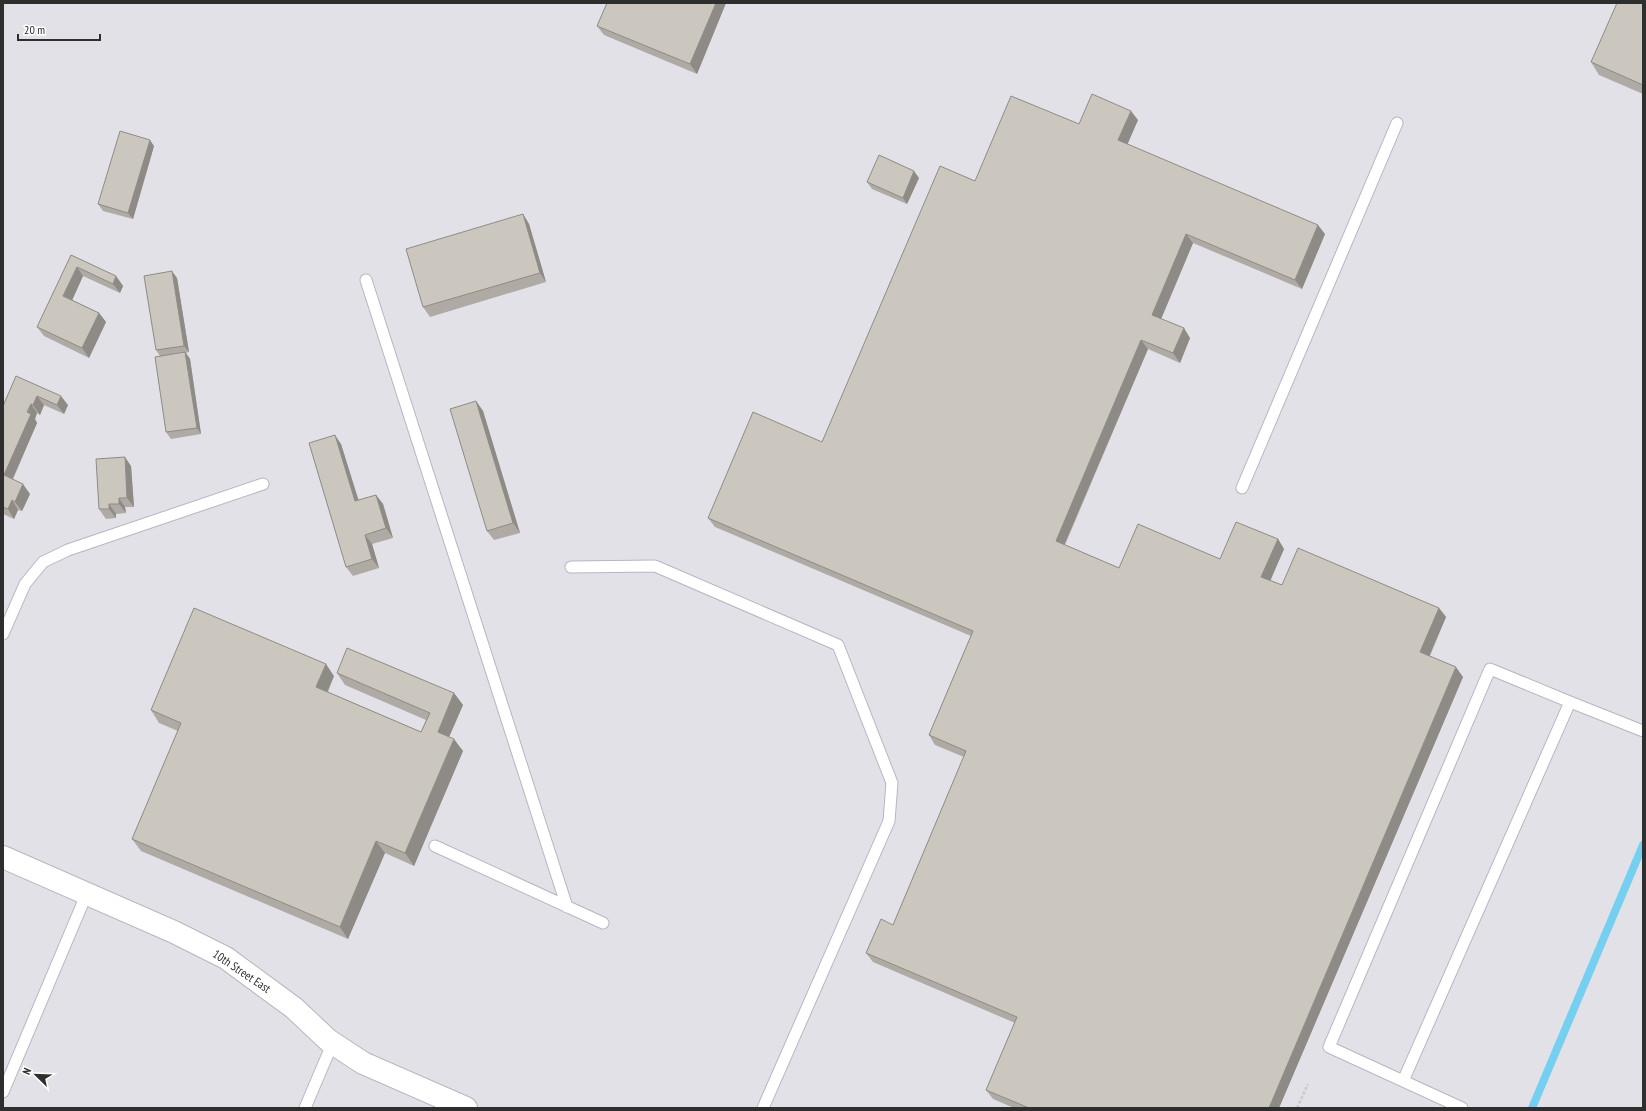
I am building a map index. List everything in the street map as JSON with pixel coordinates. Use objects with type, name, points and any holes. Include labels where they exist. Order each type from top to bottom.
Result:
[{"type":"street","name":"10th Street East","points":[[3,857],[174,932],[226,958],[294,1008],[332,1042],[363,1063],[455,1106]]},
{"type":"lane","points":[[1242,488],[1397,123]]},
{"type":"lane","points":[[366,280],[567,907]]},
{"type":"lane","points":[[3,634],[25,584],[43,562],[68,550],[263,484]]},
{"type":"lane","points":[[570,567],[655,566],[838,645],[892,783],[889,821],[763,1108]]},
{"type":"lane","points":[[1462,1108],[1329,1047],[1490,669],[1643,731]]},
{"type":"lane","points":[[1403,1082],[1570,702]]},
{"type":"lane","points":[[434,846],[603,923]]},
{"type":"lane","points":[[3,1092],[87,893]]},
{"type":"lane","points":[[305,1108],[332,1042]]},
{"type":"path","points":[[1297,1108],[1308,1084]]},
{"type":"shaded area","points":[[3,3],[1643,3],[1643,1108],[3,1108]]},
{"type":"building","points":[[607,3],[716,3],[690,64],[597,26]]},
{"type":"building","points":[[1617,3],[1643,3],[1643,85],[1591,62]]},
{"type":"building","points":[[1092,94],[1131,111],[1118,140],[1318,225],[1295,280],[1186,234],[1152,315],[1184,328],[1173,353],[1141,340],[1056,541],[1119,568],[1138,524],[1220,559],[1236,522],[1278,539],[1261,577],[1282,585],[1298,548],[1439,608],[1420,652],[1456,667],[1269,1108],[1029,1108],[986,1090],[1017,1017],[866,953],[881,919],[893,925],[966,751],[929,735],[973,631],[708,518],[753,412],[822,442],[940,166],[975,181],[1011,96],[1079,124]]},
{"type":"building","points":[[120,131],[150,140],[128,213],[98,204]]},
{"type":"building","points":[[879,155],[914,171],[903,198],[867,182]]},
{"type":"building","points":[[523,214],[540,273],[423,307],[406,249]]},
{"type":"building","points":[[71,255],[116,276],[113,284],[77,267],[63,296],[99,313],[82,348],[37,327]]},
{"type":"building","points":[[172,271],[184,346],[156,350],[144,276]]},
{"type":"building","points":[[185,352],[197,428],[166,432],[155,357]]},
{"type":"building","points":[[16,376],[61,396],[57,405],[37,396],[33,405],[31,404],[27,412],[31,414],[4,475],[23,484],[15,502],[12,500],[8,509],[3,507],[3,406]]},
{"type":"building","points":[[476,401],[513,523],[487,531],[450,409]]},
{"type":"building","points":[[335,435],[355,501],[376,495],[386,528],[365,535],[372,559],[346,567],[309,443]]},
{"type":"building","points":[[125,457],[127,498],[119,498],[119,504],[109,504],[109,509],[99,509],[96,459]]},
{"type":"building","points":[[194,608],[326,664],[316,687],[421,732],[430,713],[337,673],[347,648],[454,693],[438,732],[454,739],[405,853],[376,841],[340,927],[132,839],[181,723],[151,710]]},
{"type":"waterway","points":[[1532,1108],[1643,845]]}]
